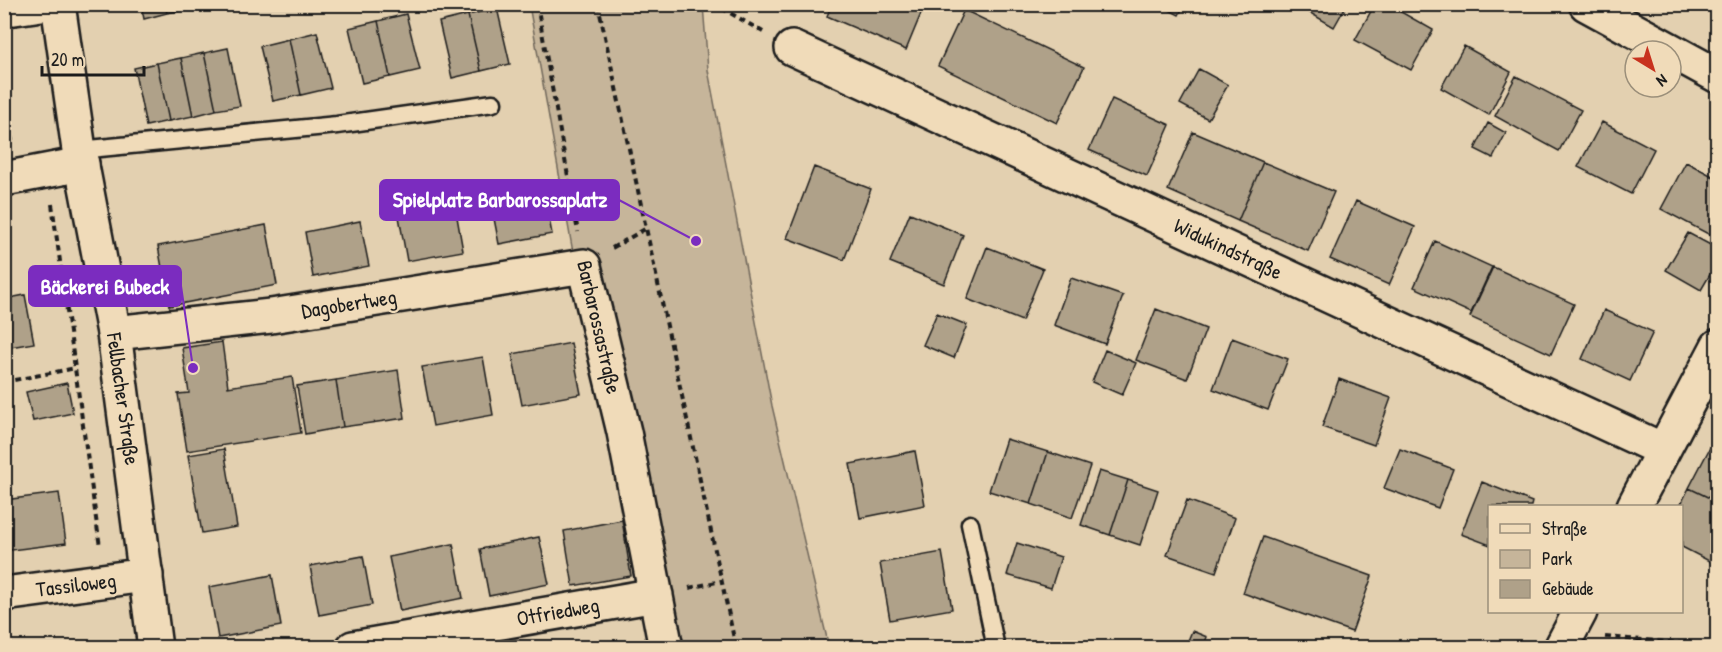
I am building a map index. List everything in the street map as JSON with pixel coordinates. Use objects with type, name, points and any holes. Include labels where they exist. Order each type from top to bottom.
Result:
[{"type":"street","points":[[1586,4],[1718,76]]},
{"type":"street","name":"Fellbacher Straße","points":[[58,7],[81,157],[114,333],[155,648]]},
{"type":"street","name":"Widukindstraße","points":[[792,48],[1663,450]]},
{"type":"street","points":[[4,179],[81,157]]},
{"type":"street","name":"Dagobertweg","points":[[114,333],[271,316],[584,266]]},
{"type":"street","name":"Barbarossastraße","points":[[584,266],[624,432],[666,648]]},
{"type":"street","points":[[1635,505],[1718,346]]},
{"type":"street","name":"Tassiloweg","points":[[4,594],[146,575]]},
{"type":"street","name":"Otfriedweg","points":[[353,648],[474,637],[656,595]]},
{"type":"lane","name":"Fellbacher Straße","points":[[4,18],[58,7]]},
{"type":"lane","points":[[81,157],[493,103]]},
{"type":"lane","points":[[970,524],[996,648]]},
{"type":"path","name":"Barbarossastraße","points":[[537,4],[584,266]]},
{"type":"path","points":[[598,4],[736,648]]},
{"type":"path","points":[[701,4],[720,7],[792,48]]},
{"type":"path","points":[[50,194],[101,542],[97,583]]},
{"type":"path","points":[[4,382],[76,368]]},
{"type":"path","points":[[1570,631],[1718,646]]},
{"type":"green space","points":[[529,5],[703,5],[708,70],[772,406],[829,647],[659,647],[577,275]]},
{"type":"building","points":[[141,4],[165,4],[167,13],[144,19]]},
{"type":"building","points":[[165,4],[190,4],[191,9],[167,13]]},
{"type":"building","points":[[190,4],[209,4],[191,9]]},
{"type":"building","points":[[832,4],[925,4],[906,50],[827,16]]},
{"type":"building","points":[[1158,4],[1185,4],[1179,15]]},
{"type":"building","points":[[1295,4],[1347,4],[1334,27]]},
{"type":"building","points":[[1375,4],[1387,4],[1433,30],[1411,70],[1355,40]]},
{"type":"building","points":[[1696,4],[1718,4],[1718,16]]},
{"type":"building","points":[[497,8],[510,64],[481,71],[468,15]]},
{"type":"building","points":[[964,10],[1084,67],[1057,123],[938,66]]},
{"type":"building","points":[[406,14],[420,70],[390,77],[378,21]]},
{"type":"building","points":[[468,15],[481,71],[452,78],[439,22]]},
{"type":"building","points":[[378,21],[390,77],[362,83],[349,28]]},
{"type":"building","points":[[317,32],[331,88],[301,95],[289,39]]},
{"type":"building","points":[[289,39],[301,95],[273,101],[260,46]]},
{"type":"building","points":[[1464,46],[1511,72],[1489,115],[1441,88]]},
{"type":"building","points":[[228,48],[240,106],[216,110],[204,53]]},
{"type":"building","points":[[204,53],[216,110],[193,116],[181,58]]},
{"type":"building","points":[[181,58],[193,116],[169,121],[157,63]]},
{"type":"building","points":[[157,63],[169,121],[146,126],[134,68]]},
{"type":"building","points":[[1199,69],[1228,85],[1208,119],[1180,104]]},
{"type":"building","points":[[1516,76],[1581,110],[1559,151],[1495,116]]},
{"type":"building","points":[[4,95],[13,140],[4,141]]},
{"type":"building","points":[[1112,99],[1170,125],[1147,176],[1089,150]]},
{"type":"building","points":[[1602,122],[1654,149],[1631,194],[1578,167]]},
{"type":"building","points":[[1488,123],[1506,133],[1493,158],[1475,149]]},
{"type":"building","points":[[1193,132],[1263,162],[1238,221],[1168,190]]},
{"type":"building","points":[[1263,162],[1334,192],[1308,251],[1238,221]]},
{"type":"building","points":[[1686,162],[1718,179],[1718,226],[1712,236],[1661,209]]},
{"type":"building","points":[[814,167],[871,189],[844,260],[787,238]]},
{"type":"building","points":[[542,183],[552,234],[499,244],[489,193]]},
{"type":"building","points":[[454,200],[463,251],[407,261],[398,211]]},
{"type":"building","points":[[1356,201],[1415,227],[1389,285],[1330,259]]},
{"type":"building","points":[[910,213],[963,235],[944,284],[890,262]]},
{"type":"building","points":[[360,221],[369,266],[313,277],[305,232]]},
{"type":"building","points":[[266,225],[277,285],[169,306],[158,246]]},
{"type":"building","points":[[1688,233],[1718,249],[1718,261],[1701,290],[1666,270]]},
{"type":"building","points":[[1435,241],[1492,267],[1471,313],[1414,287]]},
{"type":"building","points":[[987,247],[1043,269],[1022,321],[967,299]]},
{"type":"building","points":[[1493,267],[1574,304],[1551,354],[1470,317]]},
{"type":"building","points":[[1071,278],[1123,296],[1105,344],[1054,325]]},
{"type":"building","points":[[25,295],[34,343],[4,348],[4,299]]},
{"type":"building","points":[[1156,309],[1206,329],[1187,379],[1136,360]]},
{"type":"building","points":[[1604,310],[1653,332],[1630,381],[1582,359]]},
{"type":"building","points":[[937,313],[967,325],[954,358],[923,345]]},
{"type":"building","points":[[1232,338],[1288,359],[1268,410],[1213,389]]},
{"type":"building","points":[[222,342],[228,387],[292,377],[301,433],[187,451],[178,394],[189,393],[182,348]]},
{"type":"building","points":[[571,343],[581,394],[522,405],[512,354]]},
{"type":"building","points":[[1105,350],[1136,363],[1122,395],[1092,382]]},
{"type":"building","points":[[483,357],[493,415],[433,426],[422,367]]},
{"type":"building","points":[[398,370],[405,418],[343,427],[336,380]]},
{"type":"building","points":[[1339,379],[1391,398],[1374,445],[1322,427]]},
{"type":"building","points":[[336,380],[343,427],[305,434],[297,386]]},
{"type":"building","points":[[67,383],[73,413],[33,421],[26,392]]},
{"type":"building","points":[[1715,438],[1718,440],[1718,502],[1689,488]]},
{"type":"building","points":[[1006,439],[1048,452],[1031,504],[989,491]]},
{"type":"building","points":[[224,449],[237,527],[202,533],[188,455]]},
{"type":"building","points":[[1400,449],[1453,469],[1438,508],[1384,488]]},
{"type":"building","points":[[915,451],[925,505],[860,518],[850,464]]},
{"type":"building","points":[[1048,452],[1090,466],[1072,518],[1031,504]]},
{"type":"building","points":[[1099,471],[1128,480],[1110,535],[1081,525]]},
{"type":"building","points":[[1128,480],[1158,490],[1140,545],[1110,535]]},
{"type":"building","points":[[1482,482],[1532,502],[1531,505],[1488,505],[1488,544],[1461,534]]},
{"type":"building","points":[[1689,488],[1718,502],[1718,550],[1711,562],[1683,548],[1683,505],[1680,505]]},
{"type":"building","points":[[59,493],[66,543],[4,551],[4,500]]},
{"type":"building","points":[[1187,500],[1235,518],[1216,572],[1167,555]]},
{"type":"building","points":[[622,520],[631,576],[573,586],[564,531]]},
{"type":"building","points":[[539,537],[549,584],[489,596],[480,549]]},
{"type":"building","points":[[1263,537],[1372,576],[1352,632],[1243,593]]},
{"type":"building","points":[[1017,543],[1061,557],[1051,588],[1007,575]]},
{"type":"building","points":[[453,544],[463,598],[400,611],[389,557]]},
{"type":"building","points":[[942,552],[952,609],[890,620],[880,563]]},
{"type":"building","points":[[363,556],[372,605],[319,615],[310,566]]},
{"type":"building","points":[[272,575],[281,626],[218,638],[209,587]]},
{"type":"building","points":[[1192,631],[1207,637],[1203,648],[1185,648]]},
{"type":"place","name":"Spielplatz Barbarossaplatz","points":[[696,241]]},
{"type":"place","name":"Bäckerei Bubeck","points":[[193,368]]}]
